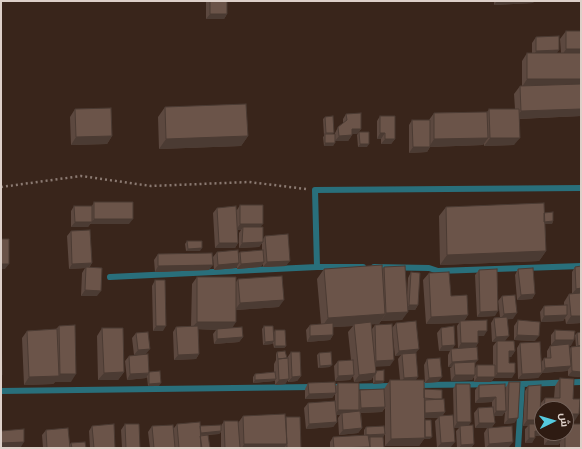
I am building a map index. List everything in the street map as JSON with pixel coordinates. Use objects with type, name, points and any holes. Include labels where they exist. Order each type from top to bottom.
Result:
[{"type":"lane","points":[[317,267],[315,190],[581,188]]},
{"type":"lane","points":[[110,277],[317,267],[429,268],[438,271],[581,266]]},
{"type":"lane","points":[[406,385],[581,382]]},
{"type":"lane","points":[[518,448],[522,384]]},
{"type":"lane","points":[[1,392],[398,386]]},
{"type":"path","points":[[1,187],[81,176],[151,186],[250,182],[315,190]]},
{"type":"building","points":[[210,1],[227,1],[227,14],[210,14]]},
{"type":"building","points":[[566,31],[581,31],[581,49],[566,49]]},
{"type":"building","points":[[559,36],[559,50],[536,51],[536,37]]},
{"type":"building","points":[[527,53],[581,53],[581,79],[527,79]]},
{"type":"building","points":[[581,84],[581,109],[521,111],[520,86]]},
{"type":"building","points":[[246,104],[248,136],[166,139],[165,107]]},
{"type":"building","points":[[111,108],[112,136],[76,137],[75,109]]},
{"type":"building","points":[[489,109],[519,109],[520,138],[490,138]]},
{"type":"building","points":[[487,112],[488,138],[434,139],[434,113]]},
{"type":"building","points":[[361,113],[361,129],[352,129],[352,135],[339,136],[338,127],[347,120],[346,114]]},
{"type":"building","points":[[333,116],[334,133],[326,133],[325,117]]},
{"type":"building","points":[[380,116],[395,116],[395,139],[385,139],[385,133],[380,133]]},
{"type":"building","points":[[412,120],[430,120],[430,147],[413,147]]},
{"type":"building","points":[[359,132],[369,132],[369,144],[360,144]]},
{"type":"building","points":[[325,134],[335,134],[335,143],[325,143]]},
{"type":"building","points":[[94,202],[133,202],[133,219],[94,219]]},
{"type":"building","points":[[544,203],[546,251],[447,255],[446,207]]},
{"type":"building","points":[[240,205],[263,205],[263,224],[240,224]]},
{"type":"building","points":[[74,206],[92,206],[92,222],[75,222]]},
{"type":"building","points":[[236,206],[238,243],[219,243],[217,208]]},
{"type":"building","points":[[553,212],[553,221],[544,222],[544,213]]},
{"type":"building","points":[[243,227],[263,227],[263,242],[242,243]]},
{"type":"building","points":[[90,230],[92,263],[72,264],[71,231]]},
{"type":"building","points":[[288,234],[290,261],[267,262],[265,236]]},
{"type":"building","points":[[1,239],[9,239],[9,264],[1,264]]},
{"type":"building","points":[[187,241],[202,241],[202,248],[188,249]]},
{"type":"building","points":[[238,250],[239,263],[218,265],[217,252]]},
{"type":"building","points":[[263,250],[264,262],[241,264],[240,252]]},
{"type":"building","points":[[212,253],[213,265],[158,266],[158,254]]},
{"type":"building","points":[[382,265],[385,314],[328,318],[324,269]]},
{"type":"building","points":[[405,266],[408,312],[386,313],[384,267]]},
{"type":"building","points":[[581,266],[581,288],[576,289],[575,267]]},
{"type":"building","points":[[86,267],[102,268],[101,291],[85,290]]},
{"type":"building","points":[[533,268],[535,294],[521,295],[518,269]]},
{"type":"building","points":[[497,269],[498,311],[480,312],[479,270]]},
{"type":"building","points":[[411,272],[420,273],[418,305],[409,305]]},
{"type":"building","points":[[449,272],[451,296],[467,295],[468,315],[431,317],[429,273]]},
{"type":"building","points":[[282,276],[284,300],[240,303],[238,279]]},
{"type":"building","points":[[197,277],[236,277],[236,322],[197,322]]},
{"type":"building","points":[[155,280],[165,280],[166,326],[156,326]]},
{"type":"building","points":[[581,293],[581,316],[571,316],[569,294]]},
{"type":"building","points":[[515,295],[517,313],[504,314],[502,296]]},
{"type":"building","points":[[567,305],[567,315],[544,316],[544,306]]},
{"type":"building","points":[[507,317],[509,336],[496,337],[494,318]]},
{"type":"building","points":[[487,320],[487,331],[478,331],[478,343],[461,343],[460,321]]},
{"type":"building","points":[[518,320],[540,322],[539,336],[517,335]]},
{"type":"building","points":[[416,321],[419,349],[399,351],[396,323]]},
{"type":"building","points":[[371,322],[376,373],[359,375],[354,324]]},
{"type":"building","points":[[333,323],[333,335],[310,336],[310,325]]},
{"type":"building","points":[[392,324],[394,360],[376,361],[375,325]]},
{"type":"building","points":[[75,325],[76,374],[60,374],[59,326]]},
{"type":"building","points":[[1,326],[2,375],[1,375]]},
{"type":"building","points":[[198,326],[199,354],[178,355],[176,327]]},
{"type":"building","points":[[264,326],[273,326],[274,341],[265,342]]},
{"type":"building","points":[[454,326],[455,345],[442,346],[441,328]]},
{"type":"building","points":[[242,327],[243,337],[217,339],[217,329]]},
{"type":"building","points":[[102,328],[123,328],[124,372],[104,373]]},
{"type":"building","points":[[57,329],[59,376],[29,377],[27,331]]},
{"type":"building","points":[[275,330],[285,330],[286,346],[275,346]]},
{"type":"building","points":[[555,330],[575,331],[574,340],[555,340]]},
{"type":"building","points":[[148,332],[150,349],[138,350],[136,333]]},
{"type":"building","points":[[581,332],[581,345],[578,346],[577,333]]},
{"type":"building","points":[[497,341],[514,341],[515,351],[509,351],[509,363],[515,363],[515,373],[497,373]]},
{"type":"building","points":[[540,342],[542,373],[522,374],[520,343]]},
{"type":"building","points":[[569,344],[571,366],[545,368],[544,358],[551,358],[550,346]]},
{"type":"building","points":[[581,346],[581,372],[572,371],[571,347]]},
{"type":"building","points":[[477,347],[478,360],[452,362],[451,349]]},
{"type":"building","points":[[285,351],[287,358],[278,359],[277,352]]},
{"type":"building","points":[[291,352],[300,352],[301,376],[292,377]]},
{"type":"building","points":[[331,352],[332,365],[320,366],[319,353]]},
{"type":"building","points":[[416,353],[418,377],[404,378],[402,354]]},
{"type":"building","points":[[148,354],[149,373],[130,374],[129,356]]},
{"type":"building","points":[[288,358],[289,379],[279,380],[278,359]]},
{"type":"building","points":[[440,358],[442,377],[429,378],[427,359]]},
{"type":"building","points":[[353,360],[354,375],[338,376],[338,361]]},
{"type":"building","points":[[475,362],[475,375],[455,375],[454,363]]},
{"type":"building","points":[[477,365],[495,365],[495,377],[477,377]]},
{"type":"building","points":[[384,370],[384,381],[375,381],[376,371]]},
{"type":"building","points":[[160,371],[161,383],[149,384],[149,372]]},
{"type":"building","points":[[275,372],[276,379],[255,380],[255,374]]},
{"type":"building","points":[[560,378],[574,379],[573,399],[580,399],[579,414],[574,414],[574,401],[545,401],[545,398],[560,398]]},
{"type":"building","points":[[390,380],[424,380],[425,438],[391,439]]},
{"type":"building","points":[[335,382],[336,393],[309,394],[308,383]]},
{"type":"building","points":[[509,382],[520,382],[518,418],[508,419]]},
{"type":"building","points":[[338,383],[359,383],[359,410],[338,410]]},
{"type":"building","points":[[456,384],[470,384],[471,422],[457,422]]},
{"type":"building","points":[[505,384],[506,411],[496,411],[496,397],[479,398],[479,385]]},
{"type":"building","points":[[541,385],[541,401],[534,401],[534,420],[527,420],[528,386]]},
{"type":"building","points":[[384,389],[385,407],[361,408],[360,390]]},
{"type":"building","points":[[424,389],[442,390],[442,399],[424,398]]},
{"type":"building","points":[[444,399],[445,412],[425,413],[425,400]]},
{"type":"building","points":[[335,401],[337,422],[309,424],[308,403]]},
{"type":"building","points":[[493,407],[495,423],[479,423],[478,408]]},
{"type":"building","points":[[360,411],[362,428],[343,430],[342,413]]},
{"type":"building","points":[[285,414],[287,444],[244,444],[243,416]]},
{"type":"building","points":[[453,415],[455,442],[441,443],[439,416]]},
{"type":"building","points":[[286,417],[300,417],[301,448],[287,448]]},
{"type":"building","points":[[425,420],[431,420],[432,437],[425,437]]},
{"type":"building","points":[[224,421],[238,421],[240,448],[225,448]]},
{"type":"building","points":[[200,422],[201,448],[179,448],[177,424]]},
{"type":"building","points":[[114,424],[115,448],[94,448],[92,426]]},
{"type":"building","points":[[125,424],[139,424],[140,448],[126,448]]},
{"type":"building","points":[[529,424],[534,424],[534,438],[529,438]]},
{"type":"building","points":[[574,424],[581,424],[581,448],[565,448],[565,441],[574,441]]},
{"type":"building","points":[[173,425],[175,448],[154,448],[152,426]]},
{"type":"building","points":[[221,425],[221,431],[201,433],[200,426]]},
{"type":"building","points":[[473,425],[474,444],[461,445],[460,426]]},
{"type":"building","points":[[384,426],[385,434],[366,435],[366,427]]},
{"type":"building","points":[[512,426],[513,442],[489,444],[488,428]]},
{"type":"building","points":[[68,428],[70,448],[47,448],[46,430]]},
{"type":"building","points":[[24,429],[24,442],[1,443],[1,431]]},
{"type":"building","points":[[208,435],[210,448],[202,448],[200,436]]},
{"type":"building","points":[[368,435],[370,447],[334,448],[333,437]]},
{"type":"building","points":[[370,437],[383,437],[384,448],[370,448]]},
{"type":"building","points":[[85,442],[86,448],[72,448],[71,443]]}]
